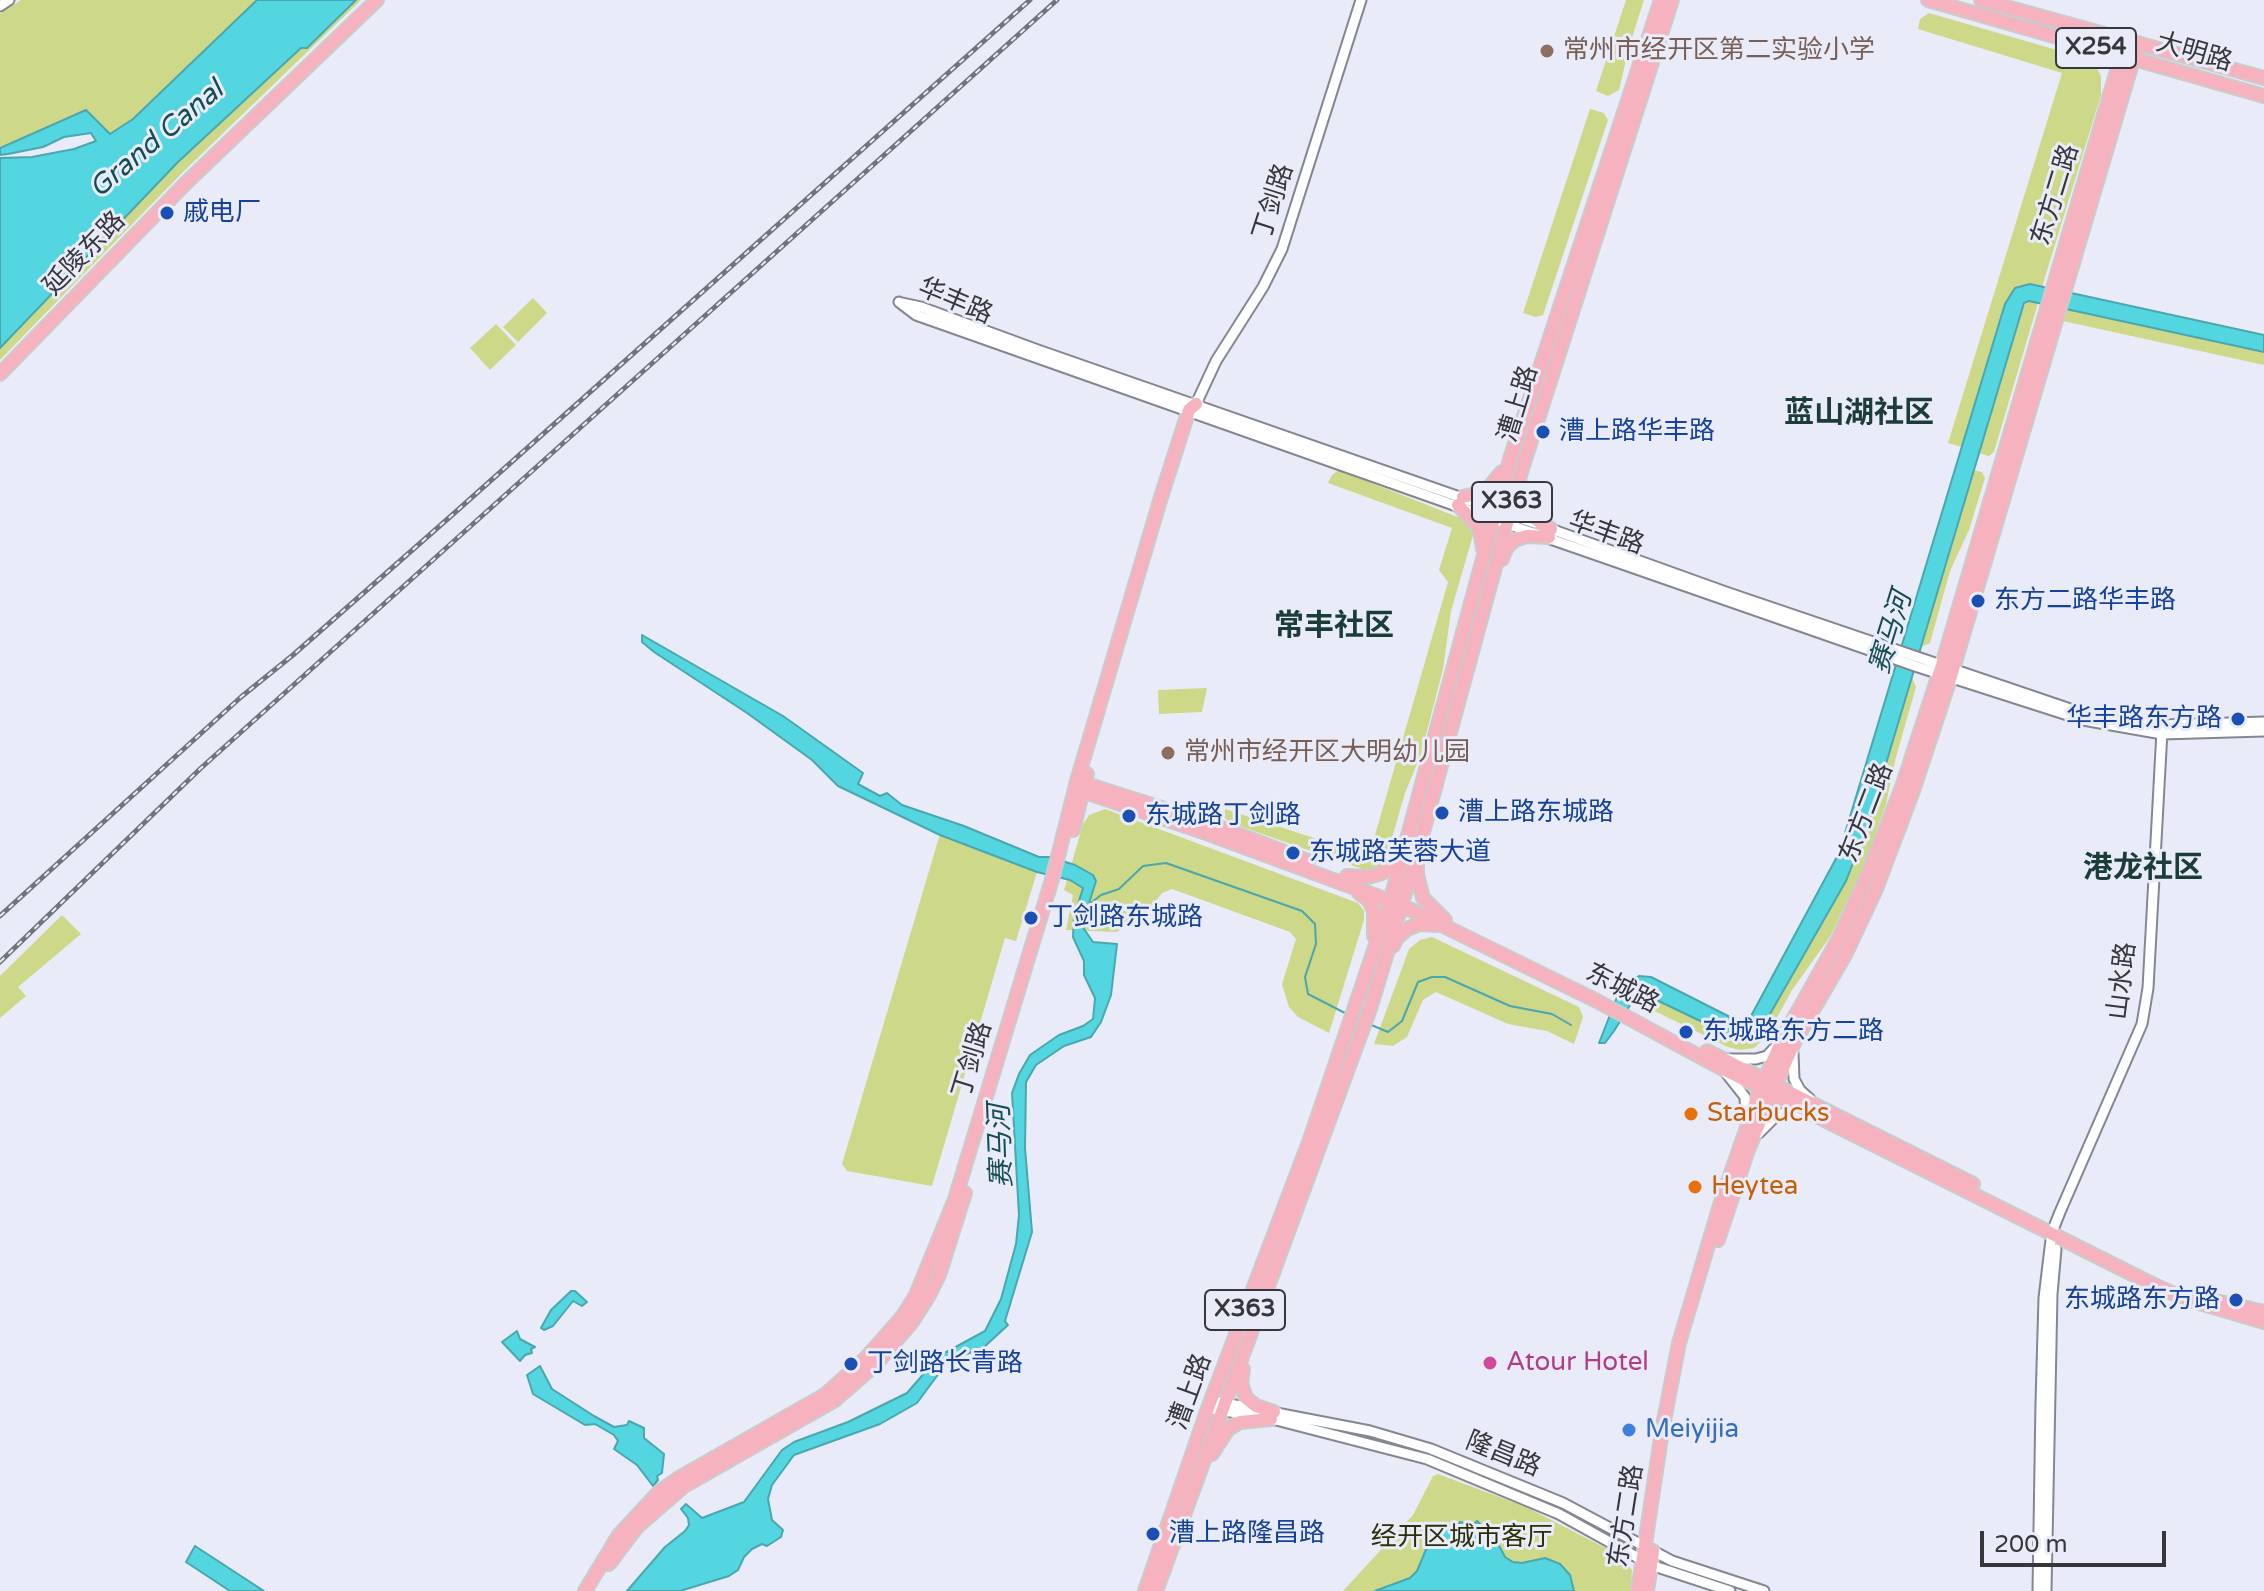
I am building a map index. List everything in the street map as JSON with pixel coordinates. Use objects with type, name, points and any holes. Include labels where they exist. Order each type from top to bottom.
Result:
[{"type":"main road","name":"延陵东路","points":[[0,364],[129,230],[367,0]]},
{"type":"main road","name":"延陵东路","points":[[0,374],[186,183],[377,0]]},
{"type":"main road","name":"漕上路","points":[[1156,1591],[1251,1334],[1354,1032],[1357,1004],[1373,951],[1417,854],[1491,584],[1510,459],[1661,0]]},
{"type":"main road","name":"大明路","points":[[1928,0],[2264,96]]},
{"type":"main road","name":"大明路","points":[[1981,0],[2264,78]]},
{"type":"main road","name":"漕上路","points":[[1145,1591],[1210,1404],[1309,1142],[1354,1032],[1370,1009],[1397,900],[1410,830],[1484,555],[1521,472],[1672,4]]},
{"type":"main road","name":"东方二路","points":[[1946,671],[2059,310],[2058,287],[2113,81],[2132,41]]},
{"type":"main road","points":[[2099,49],[2113,60],[2113,81]]},
{"type":"main road","name":"东方二路","points":[[1647,1591],[1662,1431],[1682,1329],[1720,1205],[1745,1135],[1789,1039],[1845,955],[1876,889],[1913,791],[2045,307],[2058,287],[2127,80],[2127,57]]},
{"type":"main road","points":[[2127,80],[2137,67],[2156,65]]},
{"type":"main road","name":"丁剑路","points":[[593,1591],[610,1561],[637,1527],[666,1500],[737,1454],[835,1400],[876,1364],[912,1322],[939,1275],[1056,878],[1080,786],[1194,409]]},
{"type":"main road","points":[[1484,555],[1480,529],[1460,501],[1485,492],[1496,482],[1510,459]]},
{"type":"main road","points":[[1521,472],[1523,505],[1529,515],[1550,533]]},
{"type":"main road","points":[[1491,584],[1507,547],[1515,540],[1550,533]]},
{"type":"main road","name":"东城路","points":[[1080,786],[1209,823],[1397,900],[1630,1014],[2183,1298],[2264,1322]]},
{"type":"main road","points":[[1346,880],[1382,873],[1397,864],[1410,830]]},
{"type":"main road","points":[[1417,854],[1417,875],[1423,898],[1448,925]]},
{"type":"main road","name":"丁剑路","points":[[585,1591],[619,1535],[659,1492],[825,1395],[865,1359],[903,1316],[920,1286],[955,1199],[1056,878]]},
{"type":"main road","points":[[1346,880],[1369,900],[1374,912],[1373,951]]},
{"type":"main road","points":[[1378,978],[1397,938],[1407,929],[1419,924],[1448,925]]},
{"type":"main road","name":"东方二路","points":[[1638,1591],[1648,1555],[1683,1348],[1768,1085]]},
{"type":"main road","name":"东城路","points":[[2055,1231],[2191,1294],[2264,1312]]},
{"type":"main road","points":[[1251,1334],[1241,1383],[1246,1398],[1272,1416]]},
{"type":"main road","points":[[1191,1497],[1228,1429],[1240,1422],[1272,1416]]},
{"type":"street","points":[[0,6],[9,0]]},
{"type":"street","name":"丁剑路","points":[[1194,409],[1216,361],[1263,287],[1282,249],[1361,0]]},
{"type":"street","name":"华丰路","points":[[1194,409],[921,307],[899,302],[916,315],[1460,501],[2083,720],[2162,730],[2264,731]]},
{"type":"street","name":"华丰路","points":[[2162,730],[2264,722]]},
{"type":"street","name":"山水路","points":[[2038,1591],[2044,1298],[2055,1231],[2142,1024],[2148,988],[2162,730]]},
{"type":"street","points":[[1745,1135],[1745,1097],[1722,1063],[1767,1056],[1789,1039]]},
{"type":"street","points":[[1789,1039],[1794,1079],[1816,1109]]},
{"type":"street","points":[[1748,1150],[1763,1126],[1775,1117],[1789,1111],[1816,1109]]},
{"type":"street","name":"山水路","points":[[2046,1591],[2055,1231]]},
{"type":"street","name":"隆昌路","points":[[1210,1404],[1370,1431],[1431,1449],[1563,1503],[1648,1555],[1730,1591]]},
{"type":"street","name":"隆昌路","points":[[1648,1555],[1764,1591]]},
{"type":"green space","points":[[21,0],[257,0],[133,119],[109,134],[86,110],[0,148],[0,14]]},
{"type":"green space","points":[[348,0],[361,0],[183,172],[0,360],[0,338],[174,165]]},
{"type":"green space","points":[[1626,0],[1644,0],[1619,90],[1608,96],[1596,91]]},
{"type":"green space","points":[[1929,13],[2081,57],[2095,65],[2101,76],[2101,95],[2042,287],[2030,284],[2015,288],[2005,304],[1962,447],[1948,443],[2062,73],[1918,29],[1920,19]]},
{"type":"green space","points":[[1590,109],[1604,113],[1608,120],[1543,315],[1536,317],[1523,313]]},
{"type":"green space","points":[[533,298],[547,313],[518,342],[503,327]]},
{"type":"green space","points":[[2029,301],[2038,303],[1994,452],[1989,456],[1978,453],[2022,307]]},
{"type":"green space","points":[[2066,309],[2264,352],[2264,365],[2063,321]]},
{"type":"green space","points":[[496,324],[516,345],[490,370],[470,348]]},
{"type":"green space","points":[[1339,470],[1465,520],[1474,532],[1451,611],[1443,669],[1421,754],[1405,793],[1386,859],[1378,869],[1368,871],[1228,822],[1224,816],[1225,809],[1369,856],[1448,582],[1439,570],[1452,528],[1328,483]]},
{"type":"green space","points":[[1973,470],[1982,472],[1985,478],[1969,530],[1950,571],[1930,643],[1921,647]]},
{"type":"green space","points":[[1912,677],[1916,687],[1886,804],[1863,868],[1830,937],[1792,990],[1767,1036],[1754,1048],[1740,1050],[1728,1047],[1632,1000],[1637,994],[1644,994],[1742,1041],[1867,827]]},
{"type":"green space","points":[[1207,688],[1202,712],[1159,714],[1158,690]]},
{"type":"green space","points":[[1105,809],[1358,903],[1364,911],[1364,920],[1329,1033],[1298,1017],[1289,1007],[1282,984],[1296,939],[1290,932],[1172,889],[1162,893],[1141,920],[1116,932],[1066,930],[1073,895],[1064,890],[1083,824],[1089,815]]},
{"type":"green space","points":[[940,834],[1037,872],[1016,941],[1005,938],[932,1186],[847,1171],[842,1164]]},
{"type":"green space","points":[[62,915],[81,934],[18,987],[26,996],[0,1018],[0,976]]},
{"type":"green space","points":[[1432,937],[1579,1007],[1583,1017],[1574,1044],[1547,1031],[1508,1024],[1436,992],[1423,1000],[1407,1037],[1393,1046],[1374,1044],[1409,949],[1420,940]]},
{"type":"green space","name":"经开区城市客厅","points":[[1438,1474],[1526,1507],[1619,1555],[1632,1570],[1631,1591],[1343,1591],[1413,1515],[1433,1476]]},
{"type":"water","name":"Grand Canal","points":[[257,0],[356,0],[307,48],[301,48],[178,162],[0,348],[0,158],[32,157],[74,149],[96,141],[91,133],[64,137],[43,147],[8,154],[0,155],[0,148],[86,110],[110,134],[133,119]]},
{"type":"water","points":[[2030,284],[2264,335],[2264,352],[2029,301],[2024,303],[1867,827],[1846,881],[1758,1035],[1742,1041],[1644,994],[1637,994],[1605,1043],[1599,1043],[1619,992],[1639,976],[1651,977],[1736,1020],[1742,1021],[1751,1016],[1839,853],[2005,304],[2015,288]]},
{"type":"water","points":[[642,635],[783,716],[863,773],[858,784],[880,796],[887,793],[902,805],[1039,857],[1075,865],[1093,875],[1096,881],[1084,929],[1093,942],[1117,944],[1111,995],[1101,1022],[1091,1037],[1064,1046],[1036,1065],[1026,1082],[1025,1148],[1032,1232],[1005,1321],[1008,1325],[983,1348],[948,1361],[917,1403],[880,1424],[794,1455],[772,1485],[768,1499],[772,1520],[783,1530],[781,1537],[767,1546],[762,1544],[752,1549],[738,1570],[729,1576],[680,1591],[627,1591],[665,1547],[685,1531],[689,1525],[688,1518],[681,1509],[686,1504],[702,1518],[744,1502],[782,1450],[907,1393],[939,1356],[985,1331],[1001,1299],[1016,1244],[1019,1215],[1012,1093],[1030,1055],[1059,1035],[1093,1019],[1095,998],[1084,975],[1084,961],[1073,937],[1074,917],[1083,888],[1070,880],[1037,872],[940,835],[838,786],[812,760],[654,652],[642,642]]},
{"type":"water","points":[[571,1291],[587,1302],[582,1306],[573,1301],[553,1326],[544,1330],[541,1328],[551,1310]]},
{"type":"water","points":[[517,1331],[520,1339],[535,1347],[520,1361],[502,1342]]},
{"type":"water","points":[[540,1366],[552,1389],[594,1416],[614,1427],[627,1425],[629,1421],[644,1428],[644,1438],[664,1454],[662,1473],[657,1476],[658,1480],[653,1486],[637,1465],[614,1449],[618,1441],[614,1435],[595,1424],[585,1425],[533,1394],[527,1375]]},
{"type":"water","points":[[1477,1521],[1496,1540],[1505,1557],[1513,1562],[1545,1558],[1560,1564],[1570,1575],[1574,1591],[1375,1591],[1410,1578],[1417,1571],[1432,1535],[1441,1527],[1460,1522],[1473,1525]]},
{"type":"water","points":[[195,1546],[264,1591],[230,1591],[186,1562]]},
{"type":"waterway","name":"赛马河","points":[[1087,906],[1101,895],[1119,889],[1143,866],[1166,863],[1302,911],[1315,924],[1316,944],[1305,977],[1308,994],[1345,1013]]},
{"type":"waterway","name":"赛马河","points":[[1369,1024],[1388,1032],[1402,1021],[1418,982],[1445,977],[1510,1006],[1552,1014],[1571,1025]]},
{"type":"railway","points":[[0,916],[241,697],[451,516],[1030,0]]},
{"type":"railway","points":[[0,962],[201,768],[1057,0]]},
{"type":"place","name":"常州市经开区第二实验小学","points":[[1547,51]]},
{"type":"place","name":"戚电厂","points":[[167,213]]},
{"type":"place","name":"漕上路华丰路","points":[[1543,432]]},
{"type":"place","name":"东方二路华丰路","points":[[1978,601]]},
{"type":"place","name":"华丰路东方路","points":[[2238,719]]},
{"type":"place","name":"常州市经开区大明幼儿园","points":[[1168,753]]},
{"type":"place","name":"漕上路东城路","points":[[1442,813]]},
{"type":"place","name":"东城路丁剑路","points":[[1129,816]]},
{"type":"place","name":"东城路芙蓉大道","points":[[1293,853]]},
{"type":"place","name":"丁剑路东城路","points":[[1031,918]]},
{"type":"place","name":"东城路东方二路","points":[[1686,1032]]},
{"type":"place","name":"Starbucks","points":[[1691,1114]]},
{"type":"place","name":"Heytea","points":[[1695,1187]]},
{"type":"place","name":"东城路东方路","points":[[2236,1300]]},
{"type":"place","name":"Atour Hotel","points":[[1490,1363]]},
{"type":"place","name":"丁剑路长青路","points":[[851,1364]]},
{"type":"place","name":"Meiyijia","points":[[1629,1430]]},
{"type":"place","name":"漕上路隆昌路","points":[[1153,1534]]},
{"type":"district","name":"蓝山湖社区","points":[[1859,414]]},
{"type":"district","name":"常丰社区","points":[[1334,627]]},
{"type":"district","name":"港龙社区","points":[[2143,869]]}]
